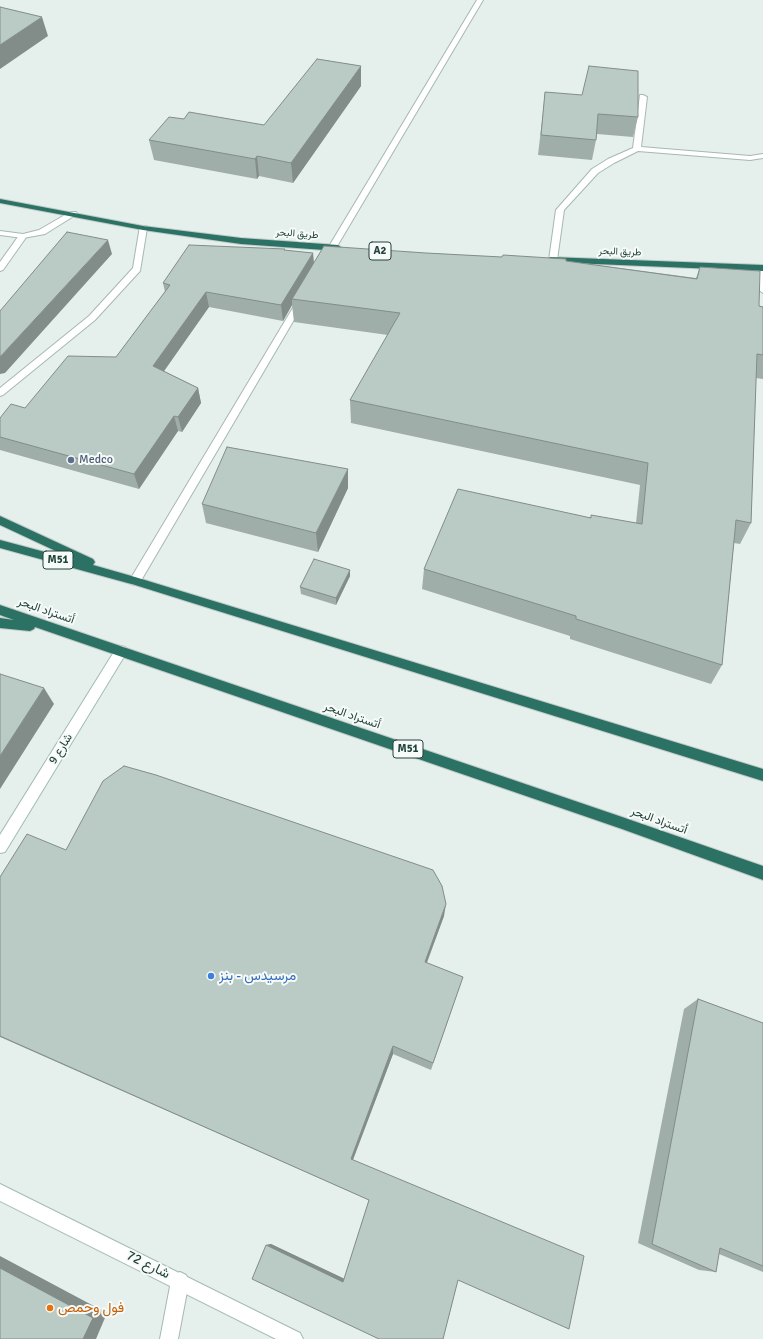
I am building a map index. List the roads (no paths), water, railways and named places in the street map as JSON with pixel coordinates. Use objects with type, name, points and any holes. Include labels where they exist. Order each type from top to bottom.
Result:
[{"type":"highway","name":"طريق البحر","points":[[0,201],[143,228],[330,251],[348,249]]},
{"type":"highway","name":"طريق البحر","points":[[549,260],[762,268]]},
{"type":"highway","points":[[0,520],[117,576]]},
{"type":"highway","name":"M51","points":[[0,544],[134,581],[763,774]]},
{"type":"highway","name":"أتستراد البحر","points":[[0,610],[763,873]]},
{"type":"highway","points":[[0,623],[52,628]]},
{"type":"street","points":[[330,251],[480,0]]},
{"type":"street","points":[[637,149],[643,97]]},
{"type":"street","points":[[549,260],[560,210],[595,171],[611,161],[637,149],[750,158],[763,156]]},
{"type":"street","points":[[0,233],[23,236],[42,232],[73,214]]},
{"type":"street","points":[[0,393],[92,318],[137,269],[143,228]]},
{"type":"street","points":[[0,268],[23,236]]},
{"type":"street","points":[[762,268],[763,290]]},
{"type":"street","points":[[134,581],[304,296]]},
{"type":"street","name":"شارع 9","points":[[0,847],[121,651]]},
{"type":"street","name":"شارع 72","points":[[0,1192],[180,1280],[294,1339]]},
{"type":"street","points":[[169,1339],[180,1280]]},
{"type":"place","name":"Medco","points":[[71,460]]},
{"type":"place","name":"مرسيدس - بنز","points":[[211,976]]},
{"type":"place","name":"فول وحمص","points":[[50,1308]]}]
